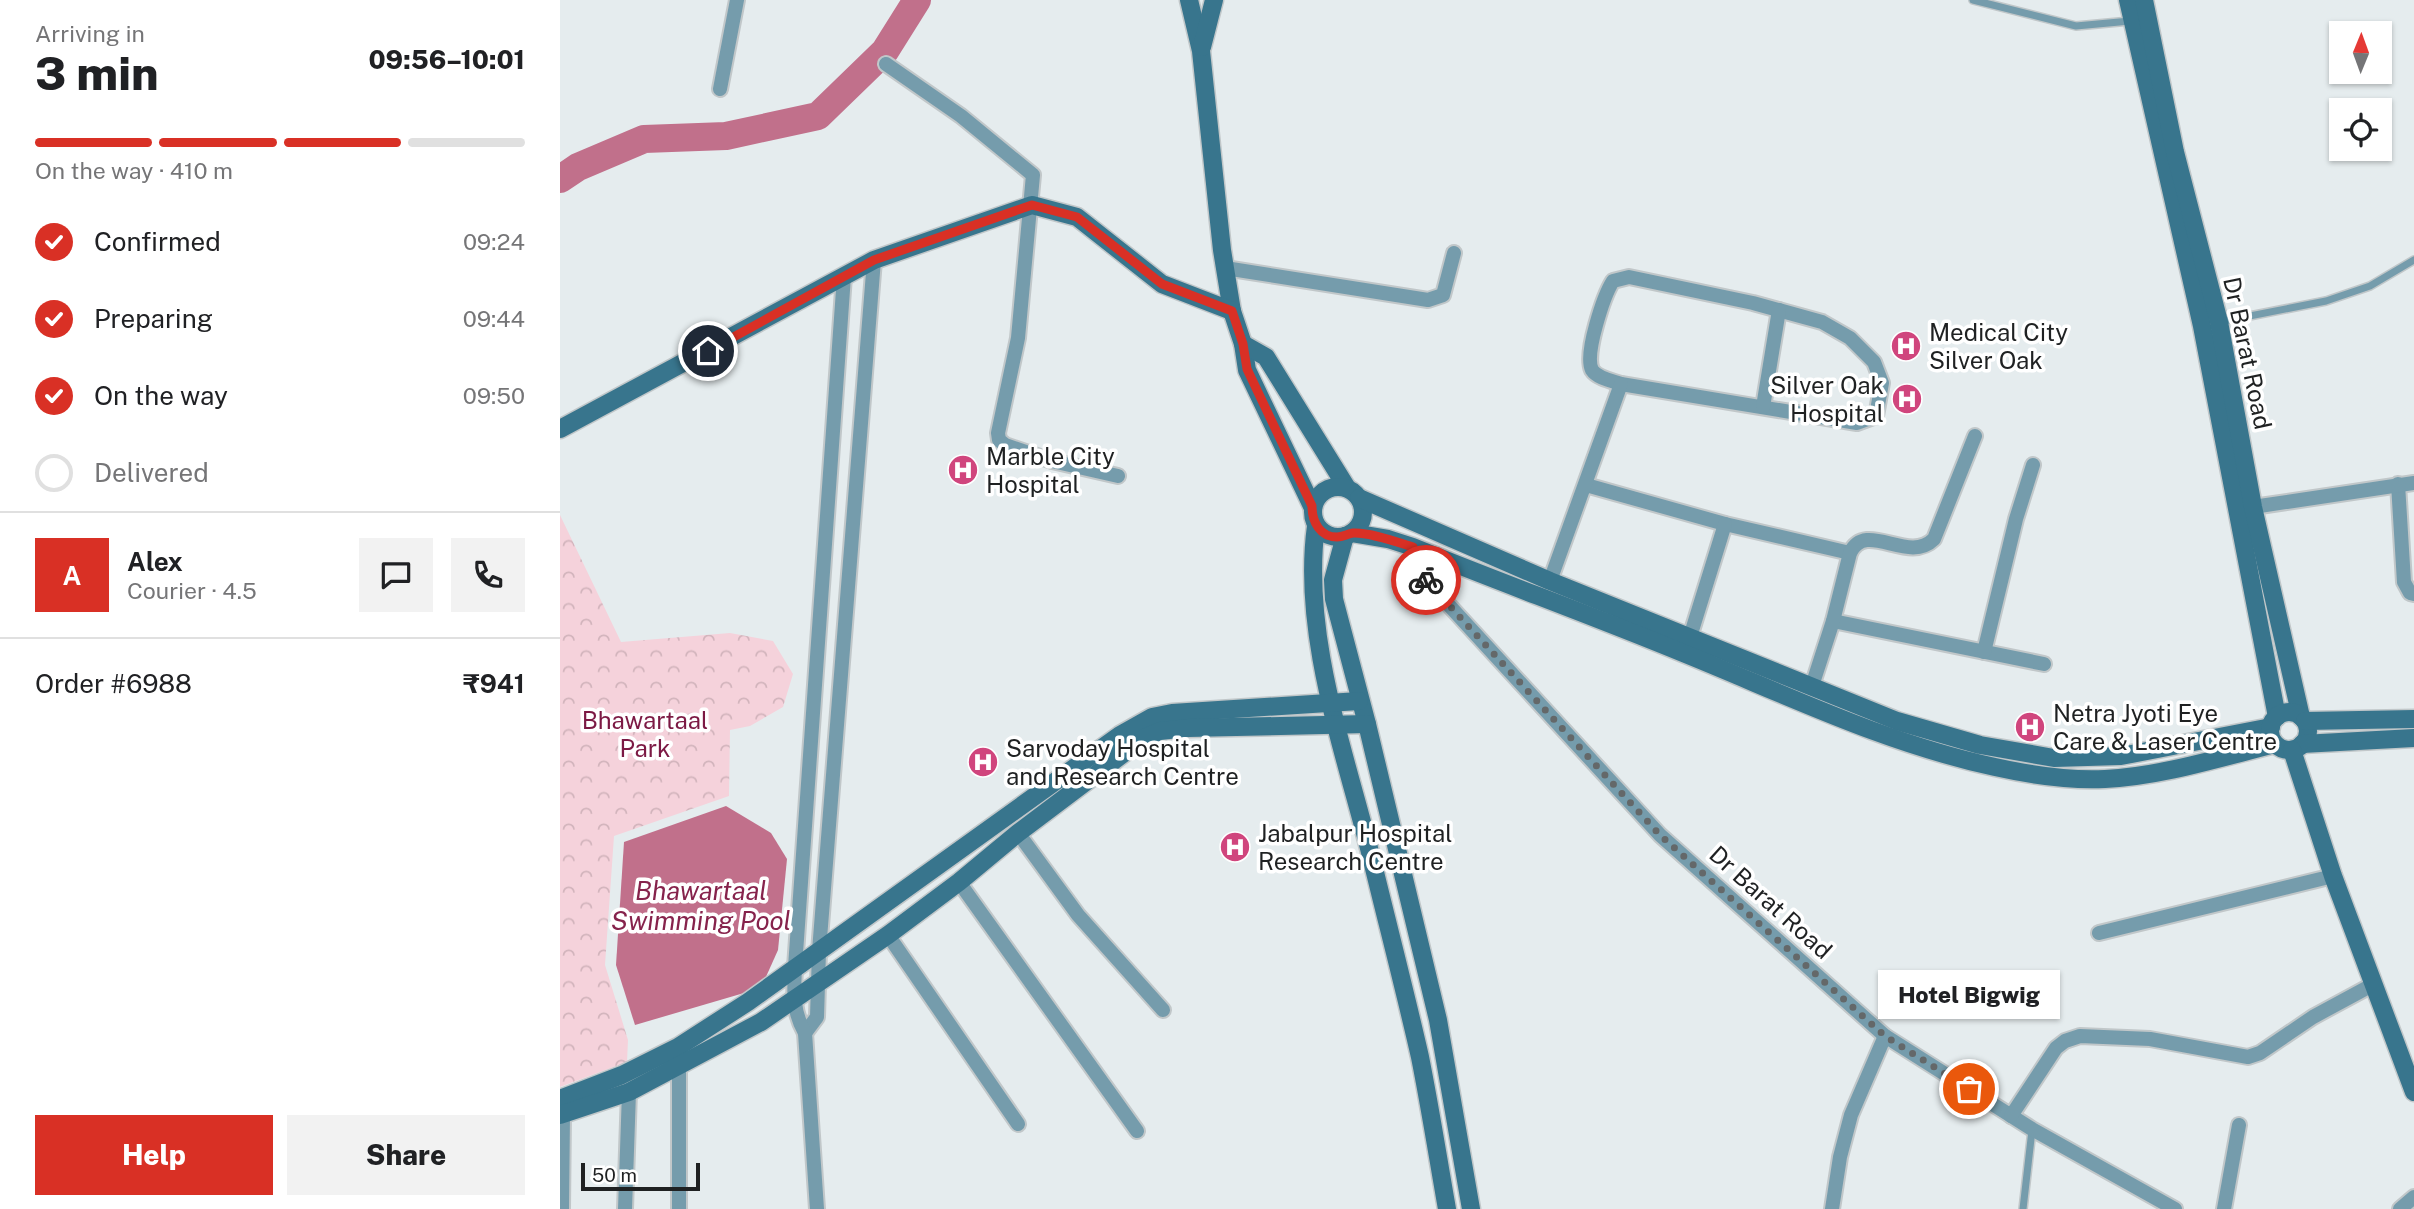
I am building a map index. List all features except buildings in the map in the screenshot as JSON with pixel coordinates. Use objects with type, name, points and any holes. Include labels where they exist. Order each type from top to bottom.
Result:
[{"type":"street","points":[[720,89],[737,0]]},
{"type":"street","points":[[1189,0],[1201,51],[1225,268],[1232,311],[1243,344],[1247,369],[1312,506],[1313,520],[1328,536],[1348,535],[1388,540],[1413,547],[1684,653],[1808,708],[1883,736],[1955,759],[2042,777],[2105,779],[2172,770],[2284,736],[2414,738]]},
{"type":"street","points":[[1201,51],[1214,0]]},
{"type":"street","name":"Dr Barat Road","points":[[2128,0],[2202,326],[2284,736],[2414,1093]]},
{"type":"street","name":"Dr Barat Road","points":[[2144,0],[2175,152],[2219,322],[2253,507],[2303,719]]},
{"type":"street","points":[[886,64],[961,116],[1033,175],[1018,338],[998,433],[999,440],[1005,445],[1052,461],[1118,476]]},
{"type":"street","points":[[560,429],[874,260],[1032,205],[1077,217],[1162,284],[1232,311]]},
{"type":"street","points":[[1225,268],[1428,300],[1443,295],[1454,253]]},
{"type":"street","points":[[805,1033],[817,1017],[819,951],[874,260]]},
{"type":"street","points":[[817,1209],[805,1033],[796,1018],[794,998],[844,276]]},
{"type":"street","points":[[1629,277],[1822,322],[1850,338],[1874,362],[1882,383],[1876,416],[1857,423],[1621,384],[1597,375],[1591,368],[1590,354],[1605,294],[1613,281],[1629,277]]},
{"type":"street","points":[[1763,407],[1779,310]]},
{"type":"street","points":[[1243,344],[1266,357],[1363,512],[1362,520],[1348,535],[1333,580],[1334,599],[1438,1020],[1471,1209]]},
{"type":"street","points":[[1550,581],[1621,384]]},
{"type":"street","points":[[1812,687],[1854,544],[1861,540],[1918,549],[1927,546],[1934,539],[1975,436]]},
{"type":"street","points":[[1984,652],[2016,519],[2033,465]]},
{"type":"street","points":[[2253,507],[2414,483]]},
{"type":"street","points":[[2398,484],[2404,582],[2410,593],[2414,594]]},
{"type":"street","points":[[1586,485],[1725,524],[1850,553]]},
{"type":"street","points":[[1312,506],[1326,489],[1333,486],[1353,493],[1550,581],[1812,687],[1897,721],[1980,745],[2054,758],[2122,756],[2308,733],[2303,719]]},
{"type":"street","points":[[1690,637],[1725,524]]},
{"type":"street","points":[[1317,526],[1311,575],[1329,702],[1362,820],[1420,1059],[1447,1209]]},
{"type":"street","name":"Dr Barat Road","points":[[1413,547],[1413,566],[1660,835],[1885,1036],[2032,1129],[2175,1209]]},
{"type":"street","points":[[1833,621],[2044,664]]},
{"type":"street","points":[[561,1109],[678,1047],[748,1002],[1120,734],[1152,717],[1172,713],[1359,701]]},
{"type":"street","points":[[2284,736],[2289,713],[2303,719],[2414,719]]},
{"type":"street","points":[[561,1109],[629,1092],[761,1022],[888,935],[959,882],[1018,832],[1144,738],[1160,731],[1188,728],[1367,724]]},
{"type":"street","points":[[1018,832],[1078,915],[1163,1010]]},
{"type":"street","points":[[2099,933],[2333,876]]},
{"type":"street","points":[[959,882],[1138,1131]]},
{"type":"street","points":[[888,935],[1018,1124]]},
{"type":"street","points":[[2011,1116],[2056,1048],[2065,1041],[2080,1036],[2150,1040],[2248,1057],[2260,1053],[2313,1017],[2374,984]]},
{"type":"street","points":[[1832,1209],[1840,1157],[1851,1115],[1885,1036]]},
{"type":"street","points":[[678,1047],[679,1209]]},
{"type":"street","points":[[625,1209],[629,1092]]},
{"type":"street","points":[[561,1109],[562,1209]]},
{"type":"street","points":[[2224,1209],[2239,1125]]},
{"type":"street","points":[[2400,1209],[2414,1197]]},
{"type":"lane","points":[[1973,0],[2076,26],[2132,21]]},
{"type":"lane","points":[[2219,322],[2326,301],[2370,286],[2414,260]]},
{"type":"lane","points":[[2023,1209],[2032,1129]]},
{"type":"green space","name":"Bhawartaal Park","points":[[560,515],[621,642],[730,633],[773,641],[793,674],[783,707],[750,726],[730,730],[729,796],[614,836],[605,965],[628,1040],[627,1062],[560,1087]]},
{"type":"water","name":"Bhawartaal Swimming Pool","points":[[726,806],[771,833],[787,859],[778,950],[761,988],[635,1025],[616,965],[624,842]]},
{"type":"waterway","points":[[560,179],[578,167],[644,139],[726,136],[818,116],[885,51],[917,0]]},
{"type":"way so far","points":[[1426,580],[1660,835],[1885,1036],[1969,1089]]},
{"type":"place","name":"Medical City Silver Oak","points":[[1906,346]]},
{"type":"place","name":"Silver Oak Hospital","points":[[1907,399]]},
{"type":"place","name":"Marble City Hospital","points":[[963,470]]},
{"type":"place","name":"Netra Jyoti Eye Care & Laser Centre","points":[[2030,727]]},
{"type":"place","name":"Sarvoday Hospital and Research Centre","points":[[983,762]]},
{"type":"place","name":"Jabalpur Hospital Research Centre","points":[[1235,847]]},
{"type":"place","name":"Hotel Bigwig","points":[[1969,1089]]},
{"type":"route","points":[[708,351],[874,260],[1032,205],[1077,217],[1162,284],[1232,311],[1243,344],[1247,369],[1312,506],[1313,520],[1317,526],[1328,536],[1345,536],[1352,533],[1413,547],[1413,566],[1426,580]]}]
